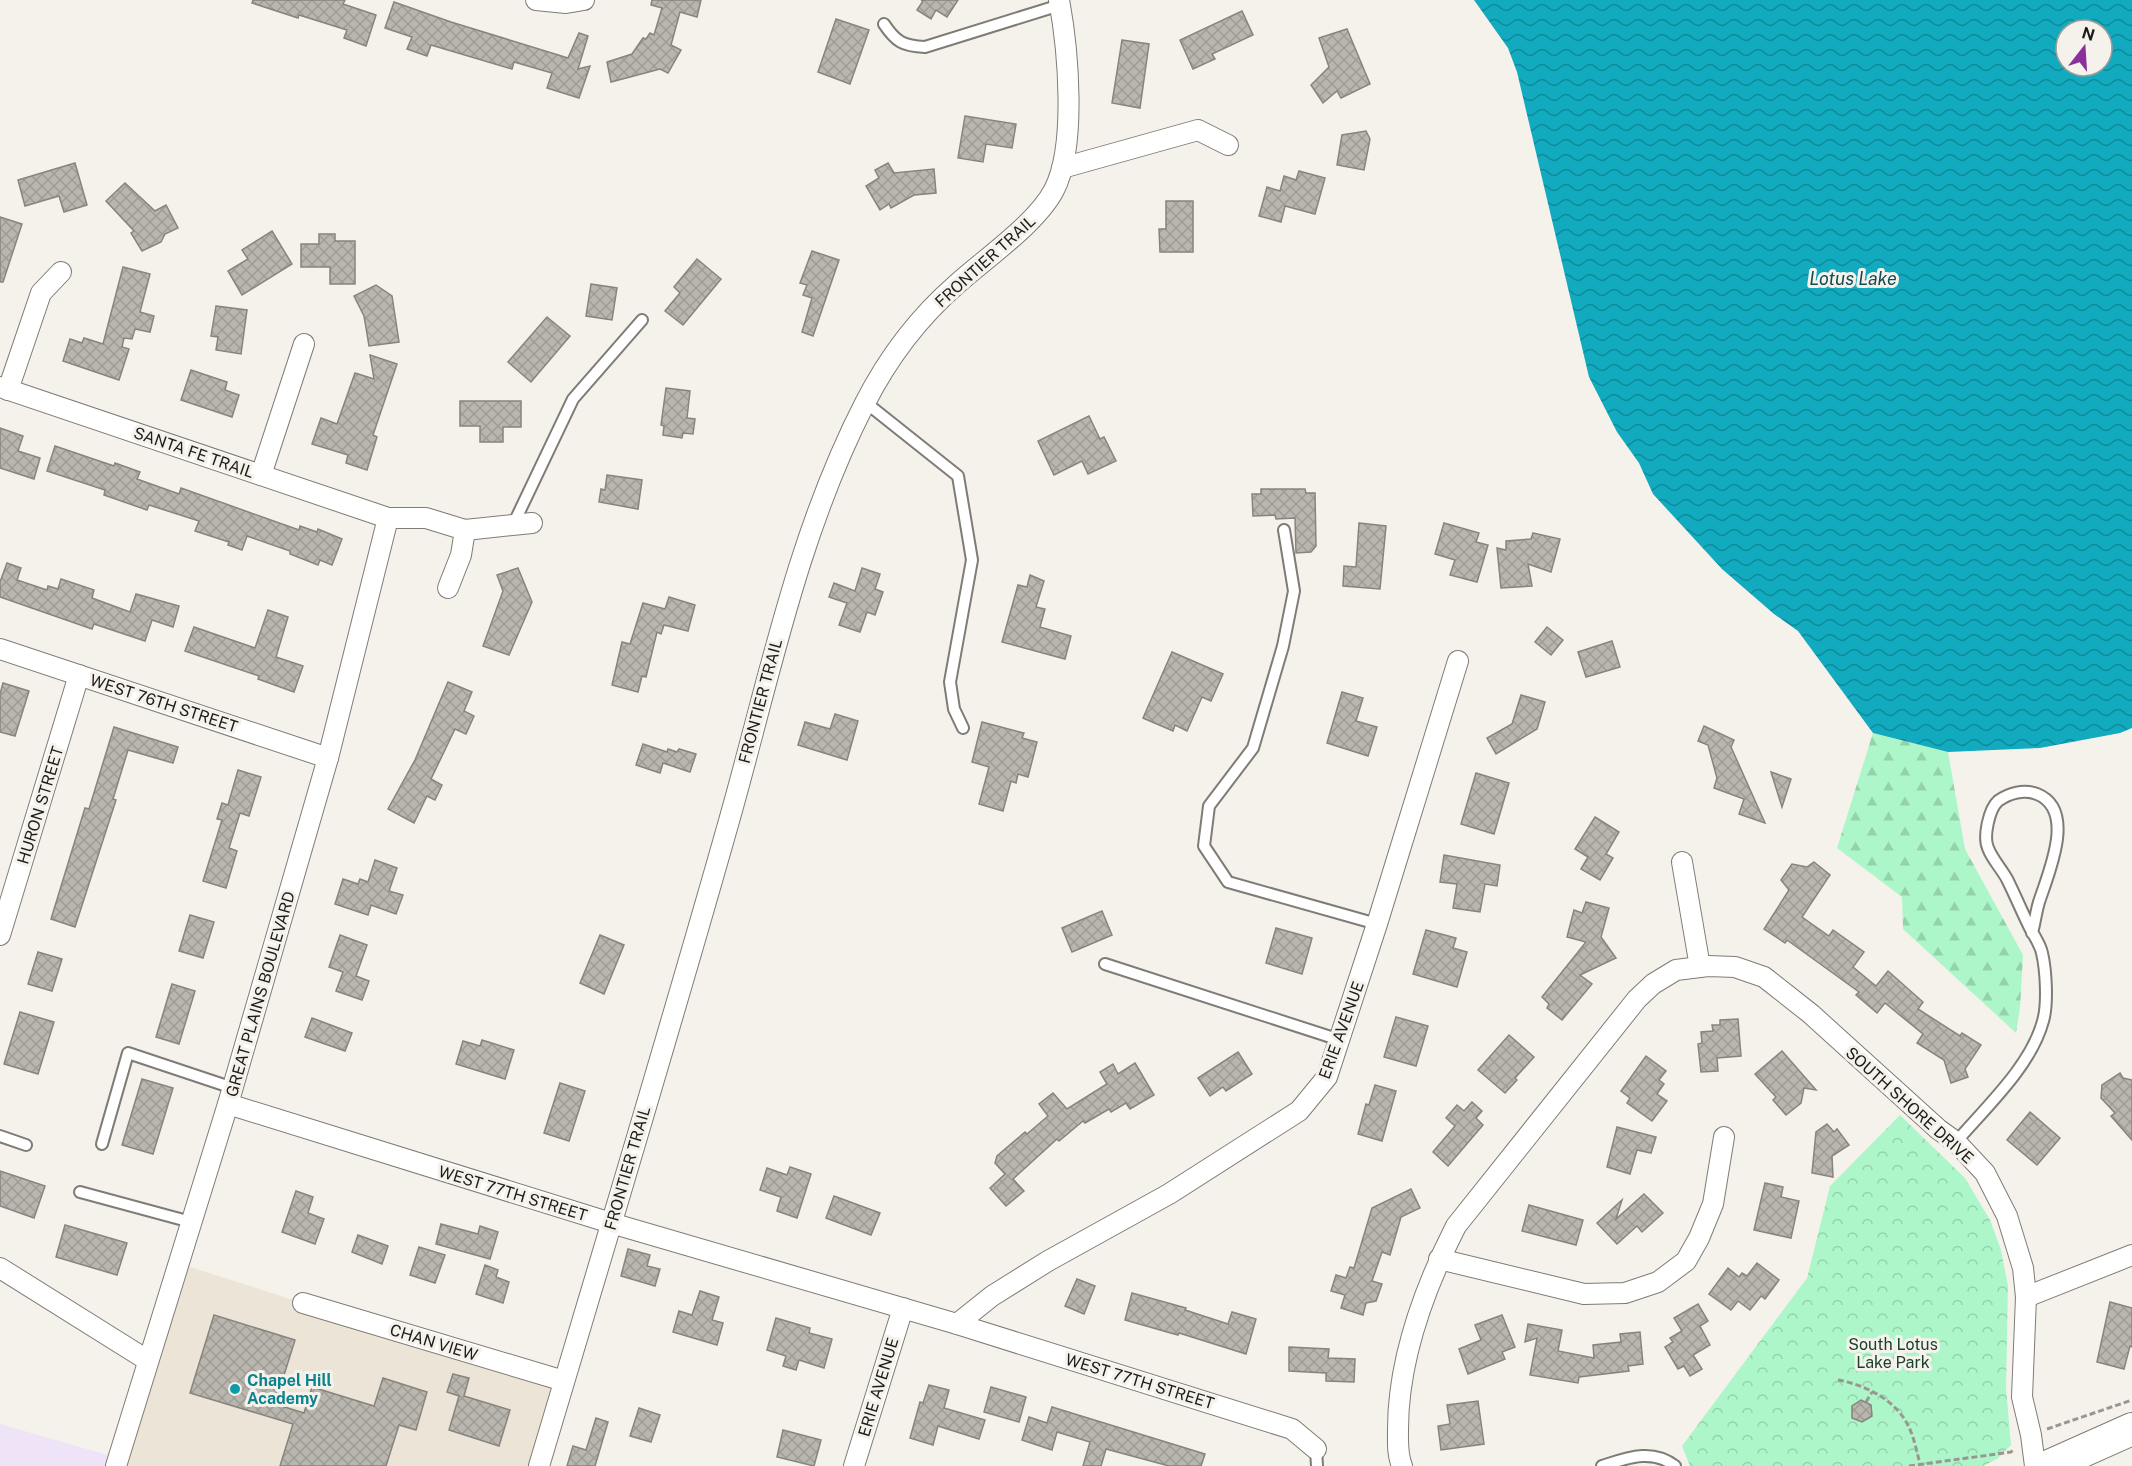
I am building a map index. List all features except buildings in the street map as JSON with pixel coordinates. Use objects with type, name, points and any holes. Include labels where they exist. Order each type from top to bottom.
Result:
[{"type":"main road","points":[[2049,1466],[2132,1429]]},
{"type":"street","points":[[536,0],[566,3],[584,0]]},
{"type":"street","name":"FRONTIER TRAIL","points":[[539,1466],[730,818],[790,591],[815,518],[865,402],[914,326],[953,287],[1038,214],[1054,190],[1062,168],[1066,141],[1068,87],[1060,2]]},
{"type":"street","points":[[1062,168],[1198,130],[1228,145]]},
{"type":"street","points":[[4,388],[41,293],[62,272]]},
{"type":"street","points":[[261,475],[304,344]]},
{"type":"street","name":"SANTA FE TRAIL","points":[[4,388],[388,518],[426,518],[465,530]]},
{"type":"street","name":"GREAT PLAINS BOULEVARD","points":[[116,1466],[230,1096],[328,758],[388,518]]},
{"type":"street","points":[[448,588],[461,555],[465,530],[522,524]]},
{"type":"street","name":"WEST 76TH STREET","points":[[0,649],[328,758]]},
{"type":"street","name":"ERIE AVENUE","points":[[957,1324],[992,1296],[1048,1261],[1169,1194],[1299,1111],[1327,1077],[1377,924],[1458,660]]},
{"type":"street","name":"HURON STREET","points":[[0,936],[79,675]]},
{"type":"street","points":[[1682,862],[1700,967]]},
{"type":"street","name":"SOUTH SHORE DRIVE","points":[[1402,1466],[1398,1456],[1398,1409],[1413,1331],[1439,1259],[1456,1226],[1637,999],[1653,984],[1676,970],[1700,967],[1735,967],[1764,977],[1810,1014],[1938,1129],[1956,1142],[1985,1173],[2007,1216],[2023,1268],[2026,1297],[2022,1397],[2031,1435],[2035,1466]]},
{"type":"street","name":"WEST 77TH STREET","points":[[230,1096],[611,1223],[957,1324],[1292,1429],[1316,1458]]},
{"type":"street","points":[[1439,1259],[1584,1294],[1625,1293],[1658,1282],[1686,1261],[1699,1238],[1713,1204],[1724,1137]]},
{"type":"street","points":[[2026,1297],[2132,1255]]},
{"type":"street","points":[[0,1268],[147,1360]]},
{"type":"street","name":"CHAN VIEW","points":[[303,1304],[564,1382]]},
{"type":"street","name":"ERIE AVENUE","points":[[854,1466],[903,1308]]},
{"type":"lane","points":[[884,24],[894,40],[911,47],[925,47],[1060,2]]},
{"type":"lane","points":[[522,524],[573,399],[642,320]]},
{"type":"lane","points":[[865,402],[958,476],[972,560],[950,682],[954,709],[963,728]]},
{"type":"lane","points":[[1284,530],[1294,591],[1283,646],[1252,748],[1209,806],[1204,846],[1228,882],[1377,924]]},
{"type":"lane","points":[[1956,1142],[2012,1077],[2034,1046],[2044,1020],[2042,952],[2032,933],[2007,879],[1986,846],[1988,819],[1996,802],[2024,791],[2043,797],[2055,813],[2058,840],[2053,866],[2039,903],[2032,933]]},
{"type":"lane","points":[[1105,964],[1340,1040]]},
{"type":"lane","points":[[102,1144],[128,1053],[230,1096]]},
{"type":"lane","points":[[0,1136],[26,1145]]},
{"type":"lane","points":[[80,1192],[191,1222]]},
{"type":"lane","points":[[1602,1466],[1639,1455],[1666,1459],[1675,1466]]},
{"type":"path","points":[[1838,1380],[1854,1383],[1872,1392],[1891,1403],[1900,1412],[1910,1430],[1920,1464]]},
{"type":"path","points":[[1866,1402],[1872,1392]]},
{"type":"path","points":[[1909,1466],[2011,1452],[2031,1435],[2132,1400]]},
{"type":"shaded area","points":[[178,1263],[564,1381],[539,1466],[116,1466]]},
{"type":"shaded area","points":[[0,1424],[118,1458],[116,1466],[0,1466]]},
{"type":"green space","points":[[1873,733],[1948,752],[1965,849],[2023,955],[2016,1033],[1903,929],[1902,897],[1837,848]]},
{"type":"green space","name":"South Lotus Lake Park","points":[[1900,1115],[1965,1178],[1990,1220],[2001,1250],[2008,1286],[2006,1388],[2011,1445],[1997,1459],[1983,1466],[1690,1466],[1682,1446],[1807,1278],[1830,1186]]},
{"type":"water","name":"Lotus Lake","points":[[1474,0],[2132,0],[2132,728],[2120,733],[2040,748],[1948,752],[1873,733],[1798,631],[1774,614],[1722,569],[1653,494],[1639,463],[1617,432],[1589,377],[1517,72],[1508,48]]},
{"type":"place","name":"Chapel Hill Academy","points":[[235,1389]]}]
